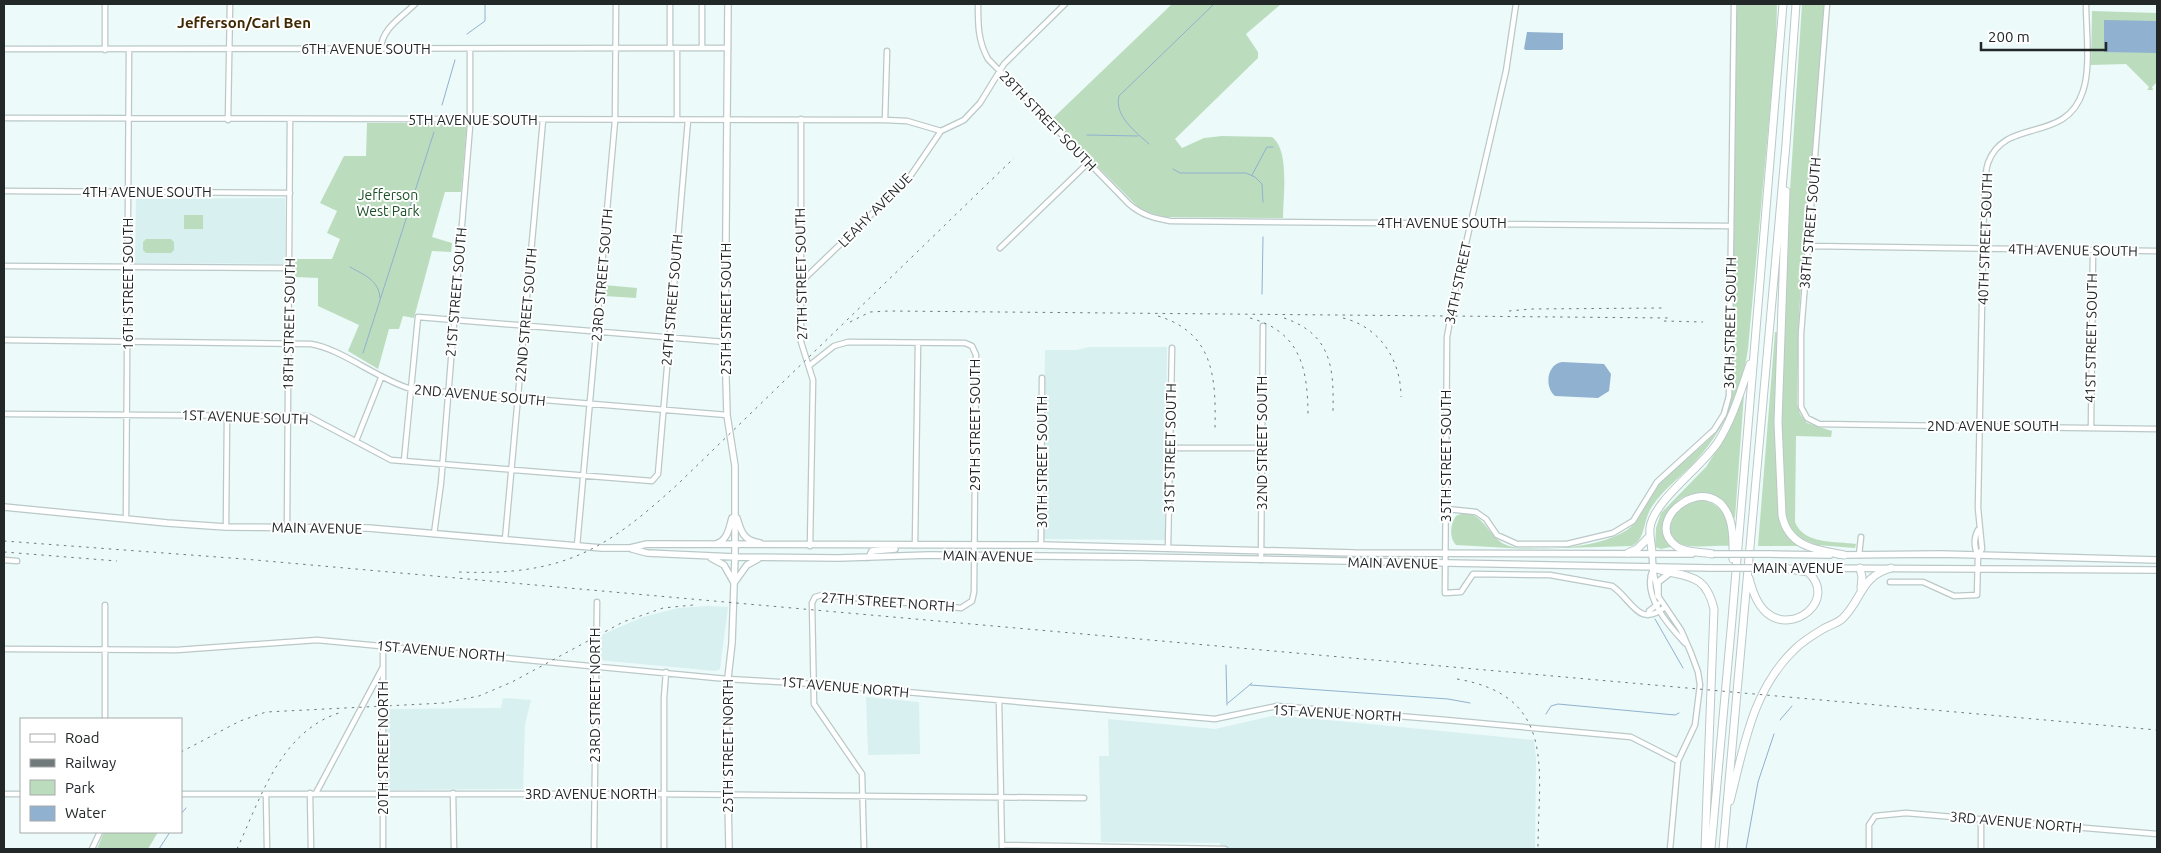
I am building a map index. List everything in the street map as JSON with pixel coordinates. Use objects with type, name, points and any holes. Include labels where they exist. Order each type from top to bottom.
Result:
[{"type":"highway","points":[[1711,849],[1734,603],[1784,4]]},
{"type":"highway","points":[[1722,849],[1786,143],[1796,4]]},
{"type":"highway","points":[[1786,143],[1778,422],[1782,515],[1786,529],[1803,545],[1844,555]]},
{"type":"highway","points":[[1652,554],[1649,538],[1652,518],[1657,509],[1699,466],[1719,440],[1732,414],[1754,353]]},
{"type":"highway","points":[[1713,554],[1679,548],[1669,538],[1667,524],[1669,517],[1673,510],[1683,501],[1699,496],[1713,500],[1721,505],[1730,519],[1733,539],[1734,603]]},
{"type":"highway","points":[[1628,553],[1637,549],[1649,538]]},
{"type":"highway","points":[[1653,568],[1699,580],[1710,592],[1714,610],[1705,849]]},
{"type":"highway","points":[[1748,576],[1753,592],[1765,612],[1783,620],[1797,618],[1810,611],[1818,599],[1817,584],[1808,572],[1783,568]]},
{"type":"highway","points":[[1724,826],[1750,722],[1767,684],[1794,650],[1810,636],[1840,621],[1853,608],[1862,584],[1860,568]]},
{"type":"highway","points":[[1859,594],[1876,572],[1891,568]]},
{"type":"main road","name":"25TH STREET SOUTH","points":[[728,4],[725,342],[727,415],[735,466],[733,613]]},
{"type":"main road","name":"MAIN AVENUE","points":[[4,507],[226,527],[368,528],[577,546],[630,548],[647,553],[735,557],[1122,557],[1653,568],[2157,570]]},
{"type":"main road","points":[[712,546],[724,539],[734,511]]},
{"type":"main road","points":[[734,511],[746,539],[753,542],[784,546]]},
{"type":"main road","name":"MAIN AVENUE","points":[[630,548],[647,544],[712,546],[1041,545],[1445,554],[1770,554],[2157,560]]},
{"type":"main road","points":[[869,557],[872,551],[924,546]]},
{"type":"main road","points":[[1122,557],[1127,552],[1160,548]]},
{"type":"main road","points":[[1652,554],[1653,568]]},
{"type":"main road","points":[[1859,555],[1860,568]]},
{"type":"main road","points":[[704,556],[724,564],[734,583],[750,562],[769,557]]},
{"type":"main road","points":[[1658,601],[1658,582],[1669,573],[1683,568]]},
{"type":"main road","name":"25TH STREET NORTH","points":[[729,849],[727,679],[733,613]]},
{"type":"street","points":[[104,50],[105,4]]},
{"type":"street","points":[[228,120],[230,4]]},
{"type":"street","points":[[381,49],[385,33],[416,4]]},
{"type":"street","name":"23RD STREET SOUTH","points":[[577,546],[585,476],[615,120],[616,4]]},
{"type":"street","points":[[670,4],[670,48]]},
{"type":"street","points":[[702,4],[702,48]]},
{"type":"street","name":"28TH STREET SOUTH","points":[[978,4],[978,32],[981,47],[988,59],[1129,204],[1142,215],[1152,218]]},
{"type":"street","points":[[941,132],[964,120],[980,103],[1004,64],[1066,4]]},
{"type":"street","name":"34TH STREET","points":[[1446,360],[1451,316],[1506,71],[1516,4]]},
{"type":"street","name":"36TH STREET SOUTH","points":[[1447,509],[1476,512],[1486,519],[1497,534],[1517,544],[1554,545],[1614,533],[1633,521],[1657,482],[1714,430],[1727,404],[1730,362],[1734,4]]},
{"type":"street","name":"38TH STREET SOUTH","points":[[1827,4],[1801,334],[1800,402],[1804,415],[1812,423],[1828,424]]},
{"type":"street","name":"40TH STREET SOUTH","points":[[1890,582],[1923,582],[1954,596],[1977,595],[1978,556],[1982,549],[1982,535],[1978,530],[1985,183],[1991,157],[2003,143],[2015,135],[2049,128],[2060,123],[2078,104],[2086,82],[2086,4]]},
{"type":"street","points":[[676,120],[677,48]]},
{"type":"street","name":"6TH AVENUE SOUTH","points":[[4,50],[728,48]]},
{"type":"street","name":"21ST STREET SOUTH","points":[[434,534],[442,463],[470,120],[470,49]]},
{"type":"street","name":"16TH STREET SOUTH","points":[[126,518],[129,50]]},
{"type":"street","points":[[885,120],[887,52]]},
{"type":"street","name":"5TH AVENUE SOUTH","points":[[4,118],[129,120],[885,120],[907,121],[941,132]]},
{"type":"street","name":"27TH STREET SOUTH","points":[[801,119],[801,342],[810,365],[812,380],[810,546]]},
{"type":"street","name":"18TH STREET SOUTH","points":[[287,528],[290,120]]},
{"type":"street","name":"22ND STREET SOUTH","points":[[505,540],[513,470],[543,120]]},
{"type":"street","name":"24TH STREET SOUTH","points":[[655,480],[658,474],[688,120]]},
{"type":"street","name":"LEAHY AVENUE","points":[[801,282],[909,178],[941,132]]},
{"type":"street","points":[[1000,248],[1088,163]]},
{"type":"street","name":"4TH AVENUE SOUTH","points":[[4,191],[290,194]]},
{"type":"street","name":"4TH AVENUE SOUTH","points":[[1152,218],[1170,222],[1731,226]]},
{"type":"street","name":"4TH AVENUE SOUTH","points":[[1809,246],[2157,251]]},
{"type":"street","name":"41ST STREET SOUTH","points":[[2091,427],[2093,250]]},
{"type":"street","points":[[4,266],[290,268]]},
{"type":"street","points":[[404,461],[418,317],[725,342]]},
{"type":"street","name":"32ND STREET SOUTH","points":[[1262,560],[1264,326]]},
{"type":"street","name":"2ND AVENUE SOUTH","points":[[4,340],[289,343],[319,345],[381,378],[411,389],[727,415]]},
{"type":"street","name":"29TH STREET SOUTH","points":[[810,365],[840,343],[965,343],[975,350],[974,556]]},
{"type":"street","points":[[915,546],[918,343]]},
{"type":"street","name":"31ST STREET SOUTH","points":[[1168,548],[1172,348]]},
{"type":"street","name":"35TH STREET SOUTH","points":[[1446,360],[1447,509],[1445,593],[1461,592],[1473,574],[1550,576],[1612,586],[1621,592],[1635,611],[1648,615]]},
{"type":"street","points":[[356,441],[381,378]]},
{"type":"street","name":"30TH STREET SOUTH","points":[[1041,545],[1042,378]]},
{"type":"street","name":"1ST AVENUE SOUTH","points":[[4,414],[308,416],[385,457],[404,461],[648,482],[655,480]]},
{"type":"street","points":[[226,527],[227,416]]},
{"type":"street","name":"2ND AVENUE SOUTH","points":[[1828,424],[2157,429]]},
{"type":"street","points":[[1170,448],[1262,448]]},
{"type":"street","points":[[1859,555],[1861,537]]},
{"type":"street","name":"27TH STREET NORTH","points":[[864,849],[863,795],[860,769],[814,704],[812,610],[815,597],[822,595],[962,608],[972,601],[974,592],[974,556]]},
{"type":"street","points":[[4,560],[17,561]]},
{"type":"street","points":[[1653,568],[1650,575],[1651,593],[1688,646],[1698,672],[1700,686],[1695,724],[1678,761],[1670,849]]},
{"type":"street","points":[[1653,568],[1658,601]]},
{"type":"street","points":[[1648,615],[1649,610],[1658,601]]},
{"type":"street","name":"23RD STREET NORTH","points":[[594,849],[597,602]]},
{"type":"street","points":[[105,718],[106,604]]},
{"type":"street","points":[[1648,615],[1662,609]]},
{"type":"street","name":"1ST AVENUE NORTH","points":[[4,650],[178,650],[317,640],[727,679],[814,684],[1215,719],[1277,706],[1420,718],[1631,737],[1678,761]]},
{"type":"street","name":"20TH STREET NORTH","points":[[383,646],[383,849]]},
{"type":"street","points":[[316,793],[383,666]]},
{"type":"street","points":[[664,849],[664,698],[666,672]]},
{"type":"street","points":[[999,700],[1002,847],[1226,849]]},
{"type":"street","points":[[310,793],[311,849]]},
{"type":"street","points":[[453,793],[454,849]]},
{"type":"street","points":[[4,794],[20,794]]},
{"type":"street","name":"3RD AVENUE NORTH","points":[[182,794],[728,794],[1084,798]]},
{"type":"street","points":[[266,794],[267,849]]},
{"type":"street","name":"3RD AVENUE NORTH","points":[[1869,849],[1869,825],[1875,816],[1906,812],[2157,834]]},
{"type":"street","points":[[1981,819],[1981,849]]},
{"type":"street","points":[[92,849],[100,833]]},
{"type":"shaded area","points":[[285,198],[285,264],[135,263],[136,199]]},
{"type":"shaded area","points":[[1089,347],[1167,347],[1165,540],[1043,539],[1045,350],[1077,350]]},
{"type":"shaded area","points":[[728,607],[720,669],[716,671],[597,660],[599,636],[643,617],[678,608]]},
{"type":"shaded area","points":[[866,697],[919,702],[920,754],[868,755]]},
{"type":"shaded area","points":[[503,698],[531,700],[525,724],[523,789],[387,790],[387,709],[501,708]]},
{"type":"shaded area","points":[[1276,715],[1534,740],[1536,759],[1535,849],[1221,849],[1220,843],[1101,842],[1099,756],[1109,756],[1108,719],[1215,729]]},
{"type":"green space","points":[[1172,4],[1281,4],[1246,34],[1258,52],[1258,58],[1175,139],[1182,148],[1204,138],[1222,136],[1272,137],[1278,143],[1283,163],[1283,218],[1164,217],[1141,210],[1051,120]]},
{"type":"green space","points":[[1737,4],[1777,4],[1776,44],[1748,349],[1741,382],[1729,412],[1702,454],[1653,505],[1640,538],[1632,546],[1528,549],[1456,545],[1451,535],[1452,523],[1456,516],[1464,513],[1477,517],[1498,540],[1515,547],[1569,547],[1590,544],[1619,535],[1632,526],[1653,492],[1668,475],[1702,446],[1721,424],[1728,410],[1732,394]]},
{"type":"green space","points":[[1802,4],[1824,4],[1824,10],[1799,313],[1797,404],[1800,414],[1807,423],[1832,431],[1831,437],[1796,436],[1795,522],[1806,535],[1830,542],[1856,544],[1855,548],[1817,545],[1805,540],[1804,542],[1791,531],[1786,515],[1781,409],[1786,252]]},
{"type":"green space","points":[[2092,11],[2157,13],[2157,82],[2152,87],[2153,90],[2147,90],[2149,87],[2126,64],[2091,65]]},
{"type":"green space","name":"Jefferson West Park","points":[[367,123],[467,123],[461,192],[445,192],[432,237],[452,243],[451,252],[432,251],[414,318],[403,316],[399,329],[389,329],[378,369],[348,351],[359,325],[318,306],[318,278],[295,277],[295,259],[332,259],[340,239],[327,233],[337,211],[320,203],[344,156],[366,156]]},
{"type":"green space","points":[[184,215],[203,215],[203,229],[184,229]]},
{"type":"green space","points":[[146,239],[171,239],[174,242],[174,250],[171,253],[146,253],[143,250],[143,242]]},
{"type":"green space","points":[[604,285],[637,288],[636,298],[604,296]]},
{"type":"green space","points":[[1775,332],[1777,332],[1776,398],[1779,513],[1798,546],[1758,546]]},
{"type":"green space","points":[[1744,394],[1735,518],[1723,505],[1707,497],[1699,495],[1687,496],[1679,499],[1668,514],[1665,531],[1671,547],[1661,549],[1655,547],[1656,528],[1661,513],[1706,467],[1725,437]]},
{"type":"green space","points":[[1703,500],[1711,503],[1722,512],[1728,524],[1731,546],[1686,545],[1679,544],[1672,539],[1670,532],[1671,523],[1676,512],[1691,502]]},
{"type":"green space","points":[[104,833],[157,833],[148,849],[97,849]]},
{"type":"water","points":[[2104,20],[2157,21],[2157,53],[2104,52]]},
{"type":"water","points":[[1527,32],[1563,33],[1563,49],[1526,50],[1524,49]]},
{"type":"water","points":[[1562,362],[1604,364],[1611,374],[1609,391],[1598,398],[1555,396],[1548,382],[1550,371]]},
{"type":"waterway","points":[[467,34],[485,21],[485,4]]},
{"type":"waterway","points":[[1149,144],[1132,129],[1123,117],[1118,103],[1119,96],[1214,4]]},
{"type":"waterway","points":[[442,105],[455,60]]},
{"type":"waterway","points":[[363,353],[434,132]]},
{"type":"waterway","points":[[1087,135],[1138,136]]},
{"type":"waterway","points":[[1252,175],[1267,147],[1273,147]]},
{"type":"waterway","points":[[1173,169],[1180,173],[1246,173],[1255,177],[1262,184],[1263,202]]},
{"type":"waterway","points":[[1262,294],[1263,237]]},
{"type":"waterway","points":[[350,267],[374,282],[380,298]]},
{"type":"waterway","points":[[1655,619],[1683,668]]},
{"type":"waterway","points":[[1226,665],[1227,705]]},
{"type":"waterway","points":[[1228,703],[1252,683]]},
{"type":"waterway","points":[[1250,685],[1448,699],[1470,703]]},
{"type":"waterway","points":[[1546,714],[1551,706],[1558,704],[1675,715],[1679,713]]},
{"type":"waterway","points":[[1780,720],[1792,706]]},
{"type":"waterway","points":[[1746,849],[1758,782],[1774,734]]},
{"type":"waterway","points":[[182,813],[186,808]]},
{"type":"waterway","points":[[159,849],[169,833]]},
{"type":"railway","points":[[459,572],[495,572],[554,564],[604,542],[628,526],[653,507],[679,483],[1014,158]]},
{"type":"railway","points":[[1509,311],[1531,309],[1663,308]]},
{"type":"railway","points":[[850,322],[870,312],[889,311],[1671,318]]},
{"type":"railway","points":[[1158,316],[1177,324],[1191,334],[1201,346],[1208,360],[1212,375],[1215,428]]},
{"type":"railway","points":[[1250,318],[1267,324],[1281,333],[1291,343],[1303,369],[1308,401],[1308,418]]},
{"type":"railway","points":[[1284,318],[1312,333],[1326,354],[1332,380],[1333,411]]},
{"type":"railway","points":[[1343,318],[1356,322],[1368,329],[1386,347],[1397,370],[1401,397]]},
{"type":"railway","points":[[1664,321],[1703,322]]},
{"type":"railway","points":[[4,541],[244,559],[2157,730]]},
{"type":"railway","points":[[4,552],[117,561]]},
{"type":"railway","points":[[182,751],[240,721],[266,712],[444,703],[479,696],[512,682],[623,622],[663,608],[693,605]]},
{"type":"railway","points":[[1457,679],[1489,688],[1512,702],[1527,720],[1535,741],[1539,765],[1538,849]]},
{"type":"railway","points":[[237,849],[265,788],[288,750],[303,734],[321,721],[342,712]]},
{"type":"district","name":"Jefferson/Carl Ben","points":[[244,22]]}]
